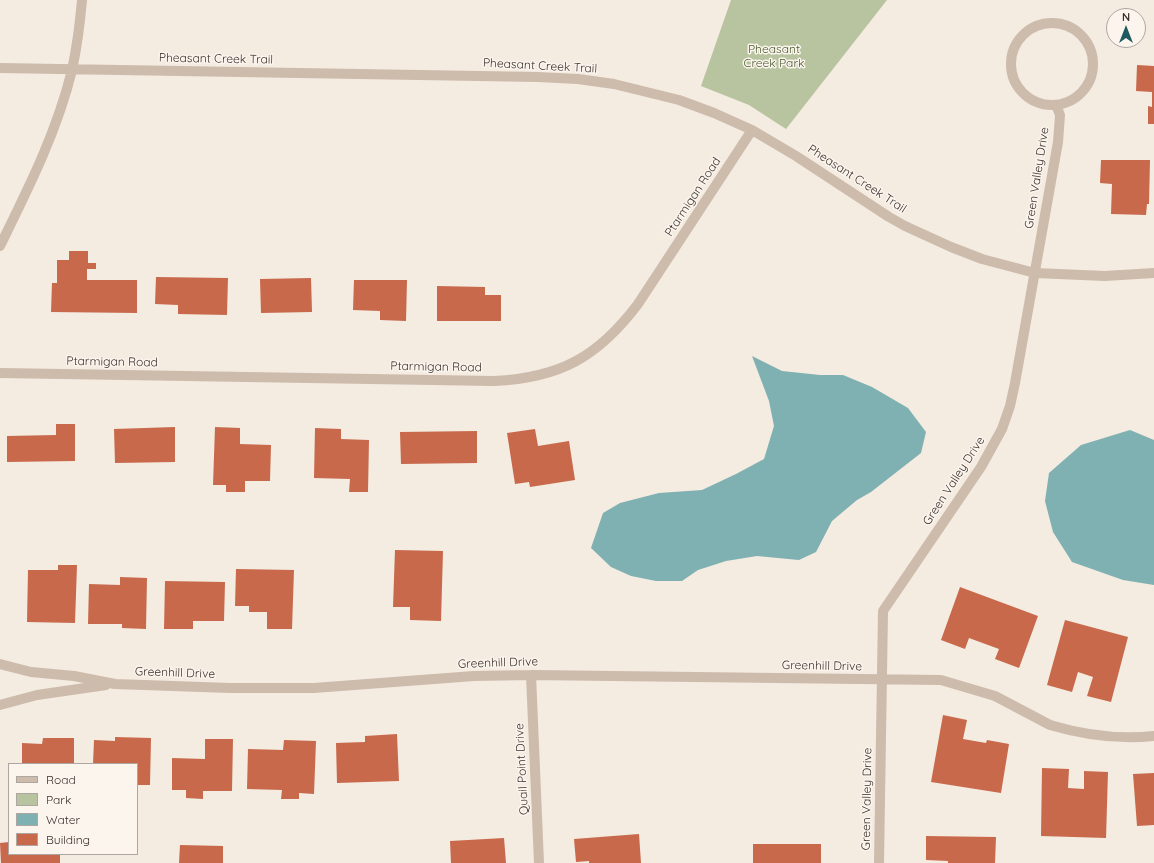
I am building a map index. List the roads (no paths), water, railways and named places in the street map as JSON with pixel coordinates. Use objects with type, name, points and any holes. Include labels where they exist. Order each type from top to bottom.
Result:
[{"type":"street","points":[[0,246],[34,177],[55,126],[72,70],[82,0]]},
{"type":"street","points":[[1048,23],[1063,24],[1076,30],[1086,40],[1092,53],[1093,68],[1090,82],[1082,93],[1070,102],[1056,105],[1043,105],[1031,100],[1021,92],[1014,81],[1010,68],[1011,55],[1020,38],[1036,26],[1048,23]]},
{"type":"street","name":"Pheasant Creek Trail","points":[[0,68],[530,77],[578,79],[614,84],[679,100],[714,113],[752,130],[796,156],[888,217],[957,250],[982,259],[1035,273],[1105,276],[1154,273]]},
{"type":"street","name":"Green Valley Drive","points":[[879,863],[883,611],[981,467],[1002,428],[1010,406],[1058,142],[1060,115],[1056,105]]},
{"type":"street","name":"Ptarmigan Road","points":[[0,373],[494,381],[516,380],[540,375],[564,367],[585,356],[606,341],[623,324],[638,304],[752,130]]},
{"type":"street","name":"Greenhill Drive","points":[[0,664],[32,672],[74,676],[115,684],[230,688],[314,688],[474,676],[531,674],[941,680],[995,696],[1050,725],[1098,736],[1154,736]]},
{"type":"street","name":"Quail Point Drive","points":[[531,674],[539,863]]},
{"type":"street","name":"Greenhill Drive","points":[[0,705],[44,694],[115,684]]},
{"type":"water","points":[[752,356],[782,371],[820,375],[843,375],[872,387],[908,408],[926,432],[921,453],[871,492],[857,500],[832,521],[816,552],[799,560],[757,556],[726,561],[698,570],[682,581],[656,581],[631,576],[611,567],[591,548],[603,513],[620,503],[659,493],[702,490],[764,459],[774,426],[769,401]]},
{"type":"water","points":[[1130,430],[1154,440],[1154,585],[1123,580],[1072,562],[1053,532],[1045,501],[1049,473],[1081,445]]},
{"type":"park label","name":"Pheasant Creek Park","points":[[774,56]]}]
